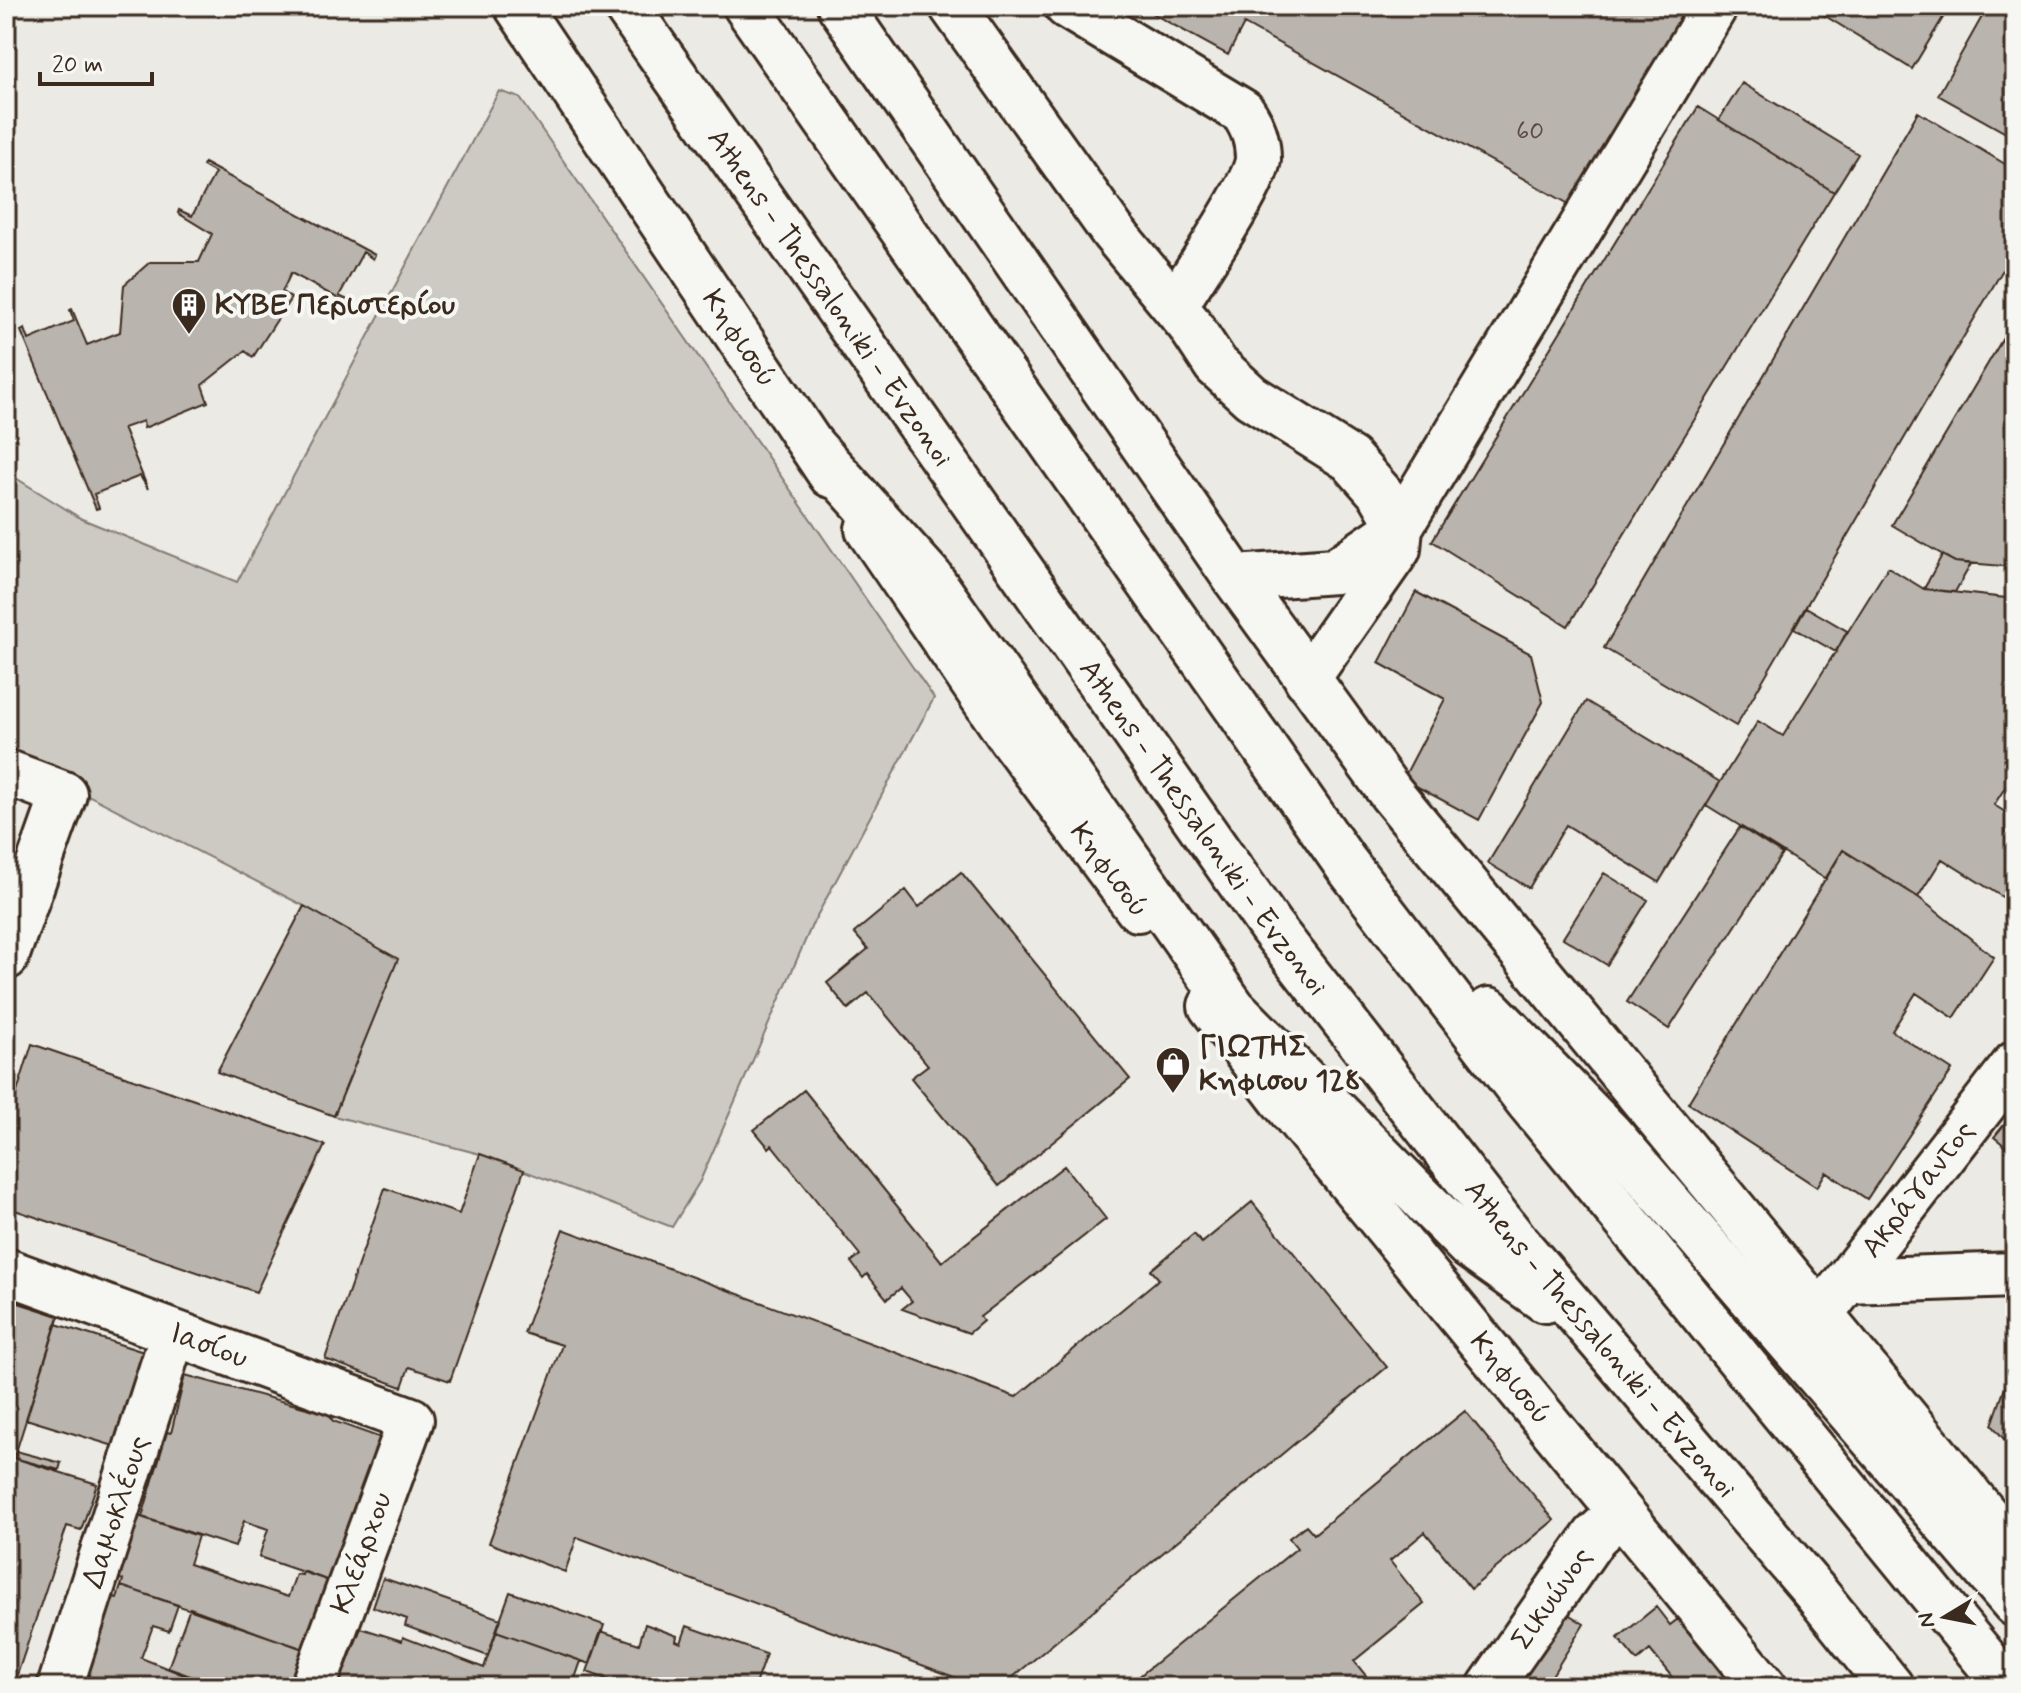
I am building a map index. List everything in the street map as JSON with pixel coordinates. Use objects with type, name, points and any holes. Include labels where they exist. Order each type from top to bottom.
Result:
[{"type":"main road","name":"Κηφισού","points":[[517,6],[1010,737],[1252,1060],[1764,1687]]},
{"type":"main road","name":"Athens - Thessaloniki - Evzonoi","points":[[626,6],[1271,927],[1456,1168],[1592,1334],[1815,1592],[1891,1687]]},
{"type":"main road","points":[[746,6],[1346,864],[1528,1101],[2008,1687]]},
{"type":"main road","points":[[840,6],[1235,578],[1391,793],[1834,1298],[2015,1551]]},
{"type":"main road","points":[[953,6],[1113,232],[1159,292],[1175,306],[1216,365],[1251,397],[1350,459],[1381,494],[1400,527],[1398,549],[1307,679]]},
{"type":"main road","points":[[1067,6],[1243,112],[1255,130],[1258,161],[1236,205],[1175,306]]},
{"type":"main road","points":[[1235,578],[1335,571],[1400,527],[1715,6]]},
{"type":"main road","points":[[811,445],[929,576],[1233,1008],[1469,1246],[1592,1334]]},
{"type":"main road","points":[[6,772],[64,794],[6,957]]},
{"type":"main road","points":[[1346,864],[1610,1134],[2015,1604]]},
{"type":"main road","name":"Ακράγαντος","points":[[1834,1298],[2015,1064]]},
{"type":"main road","name":"Ιασίου","points":[[6,1271],[411,1420]]},
{"type":"main road","points":[[1834,1298],[2015,1275]]},
{"type":"main road","name":"Δαμοκλέους","points":[[60,1687],[173,1334]]},
{"type":"main road","name":"Κλεάρχου","points":[[313,1687],[411,1420]]},
{"type":"main road","name":"Σικυώνος","points":[[1490,1687],[1595,1536],[1620,1513]]},
{"type":"shaded area","points":[[499,91],[520,98],[934,698],[812,925],[700,1181],[672,1227],[480,1154],[334,1116],[397,959],[304,906],[6,753],[6,472],[82,519],[237,582]]},
{"type":"building","points":[[1139,6],[1690,6],[1578,209],[1244,24],[1228,55]]},
{"type":"building","points":[[1809,6],[1950,6],[1912,69]]},
{"type":"building","points":[[1988,6],[2015,6],[2015,138],[1938,95]]},
{"type":"building","points":[[1742,83],[1858,154],[1834,192],[1719,120]]},
{"type":"building","points":[[1698,107],[1834,192],[1568,626],[1432,541]]},
{"type":"building","points":[[1918,112],[2015,170],[2015,249],[1736,726],[1604,648]]},
{"type":"building","name":"ΚΥΒΕ Περιστερίου","points":[[204,163],[375,255],[373,259],[363,252],[339,296],[350,301],[348,304],[291,273],[282,292],[291,298],[253,357],[245,351],[202,385],[208,402],[144,428],[143,421],[123,428],[148,489],[140,476],[94,494],[99,508],[96,509],[21,331],[25,329],[29,340],[74,321],[72,309],[87,345],[120,332],[124,285],[150,262],[199,262],[212,234],[178,213],[179,210],[192,216],[215,173],[203,166]]},
{"type":"building","points":[[2015,318],[2015,567],[1955,562],[1892,525]]},
{"type":"building","points":[[1942,555],[1955,562],[1971,564],[1955,592],[1924,589]]},
{"type":"building","points":[[1888,567],[1924,589],[2015,599],[2015,772],[1994,805],[2015,818],[2015,905],[1942,859],[1918,897],[1843,850],[1826,879],[1706,805],[1758,721],[1783,736]]},
{"type":"building","points":[[1416,592],[1531,654],[1543,702],[1479,820],[1403,779],[1445,699],[1379,663]]},
{"type":"building","points":[[1806,607],[1847,631],[1836,652],[1794,628]]},
{"type":"building","points":[[1586,701],[1720,782],[1659,882],[1566,825],[1529,888],[1488,863]]},
{"type":"building","points":[[1740,827],[1782,854],[1669,1029],[1627,1002]]},
{"type":"building","points":[[1843,850],[1918,897],[1994,957],[1954,1018],[1916,993],[1892,1031],[1952,1070],[1867,1199],[1826,1172],[1817,1187],[1688,1103]]},
{"type":"building","points":[[961,872],[1130,1079],[999,1186],[911,1078],[928,1065],[868,993],[848,1009],[827,983],[868,949],[854,933],[906,890],[919,907]]},
{"type":"building","points":[[1604,873],[1648,900],[1607,965],[1563,938]]},
{"type":"building","points":[[304,906],[398,959],[334,1116],[217,1072]]},
{"type":"building","points":[[32,1044],[325,1145],[256,1292],[6,1207],[6,1127]]},
{"type":"building","points":[[804,1090],[942,1262],[1064,1166],[1106,1219],[980,1317],[983,1321],[969,1333],[902,1309],[912,1301],[901,1288],[887,1299],[867,1274],[863,1278],[851,1262],[860,1255],[772,1145],[769,1148],[754,1130]]},
{"type":"building","points":[[2015,1111],[2015,1154],[1994,1137]]},
{"type":"building","points":[[480,1154],[524,1170],[450,1381],[409,1367],[402,1387],[325,1359],[385,1188],[459,1214]]},
{"type":"building","points":[[1252,1202],[1387,1367],[1001,1687],[981,1687],[577,1537],[565,1572],[489,1543],[562,1345],[524,1333],[563,1229],[1016,1397],[1159,1279],[1151,1270],[1194,1234],[1202,1243]]},
{"type":"building","points":[[6,1299],[59,1316],[15,1455],[6,1452]]},
{"type":"building","points":[[56,1324],[147,1353],[117,1447],[26,1419]]},
{"type":"building","points":[[185,1375],[329,1414],[333,1421],[384,1439],[335,1583],[259,1557],[268,1529],[244,1521],[235,1547],[142,1517],[167,1432],[171,1433]]},
{"type":"building","points":[[2009,1376],[2015,1378],[2015,1452],[1992,1425]]},
{"type":"building","points":[[1465,1411],[1554,1520],[1471,1589],[1425,1532],[1390,1561],[1424,1604],[1354,1661],[1375,1687],[1126,1687],[1297,1548],[1289,1538],[1306,1525],[1314,1534]]},
{"type":"building","points":[[16,1451],[61,1463],[59,1470],[14,1458]]},
{"type":"building","points":[[14,1458],[97,1484],[81,1530],[67,1526],[13,1687],[7,1687],[6,1479]]},
{"type":"building","points":[[138,1516],[198,1536],[189,1564],[288,1597],[296,1574],[302,1575],[303,1571],[335,1583],[307,1650],[121,1586],[123,1580],[118,1578]]},
{"type":"building","points":[[383,1578],[501,1619],[488,1656],[405,1626],[407,1619],[373,1607]]},
{"type":"building","points":[[121,1586],[178,1605],[169,1631],[153,1626],[141,1658],[214,1687],[81,1687],[111,1596],[117,1598]]},
{"type":"building","points":[[510,1592],[604,1625],[590,1664],[496,1631]]},
{"type":"building","points":[[1554,1605],[1584,1624],[1548,1682],[1553,1687],[1497,1687]]},
{"type":"building","points":[[1656,1607],[1670,1625],[1678,1619],[1727,1681],[1720,1687],[1680,1687],[1650,1650],[1637,1661],[1618,1638]]},
{"type":"building","points":[[190,1608],[311,1652],[298,1687],[221,1687],[168,1668]]},
{"type":"building","points":[[645,1624],[677,1636],[676,1641],[681,1643],[687,1626],[766,1654],[754,1687],[628,1687],[587,1672],[601,1631],[639,1644]]},
{"type":"building","points":[[361,1628],[402,1641],[403,1637],[484,1668],[496,1631],[581,1661],[572,1687],[338,1687]]},
{"type":"place","name":"ΚΥΒΕ Περιστερίου","points":[[189,336]]},
{"type":"place","name":"ΓΙΩΤΗΣ Κηφισου 128","points":[[1173,1095]]}]
